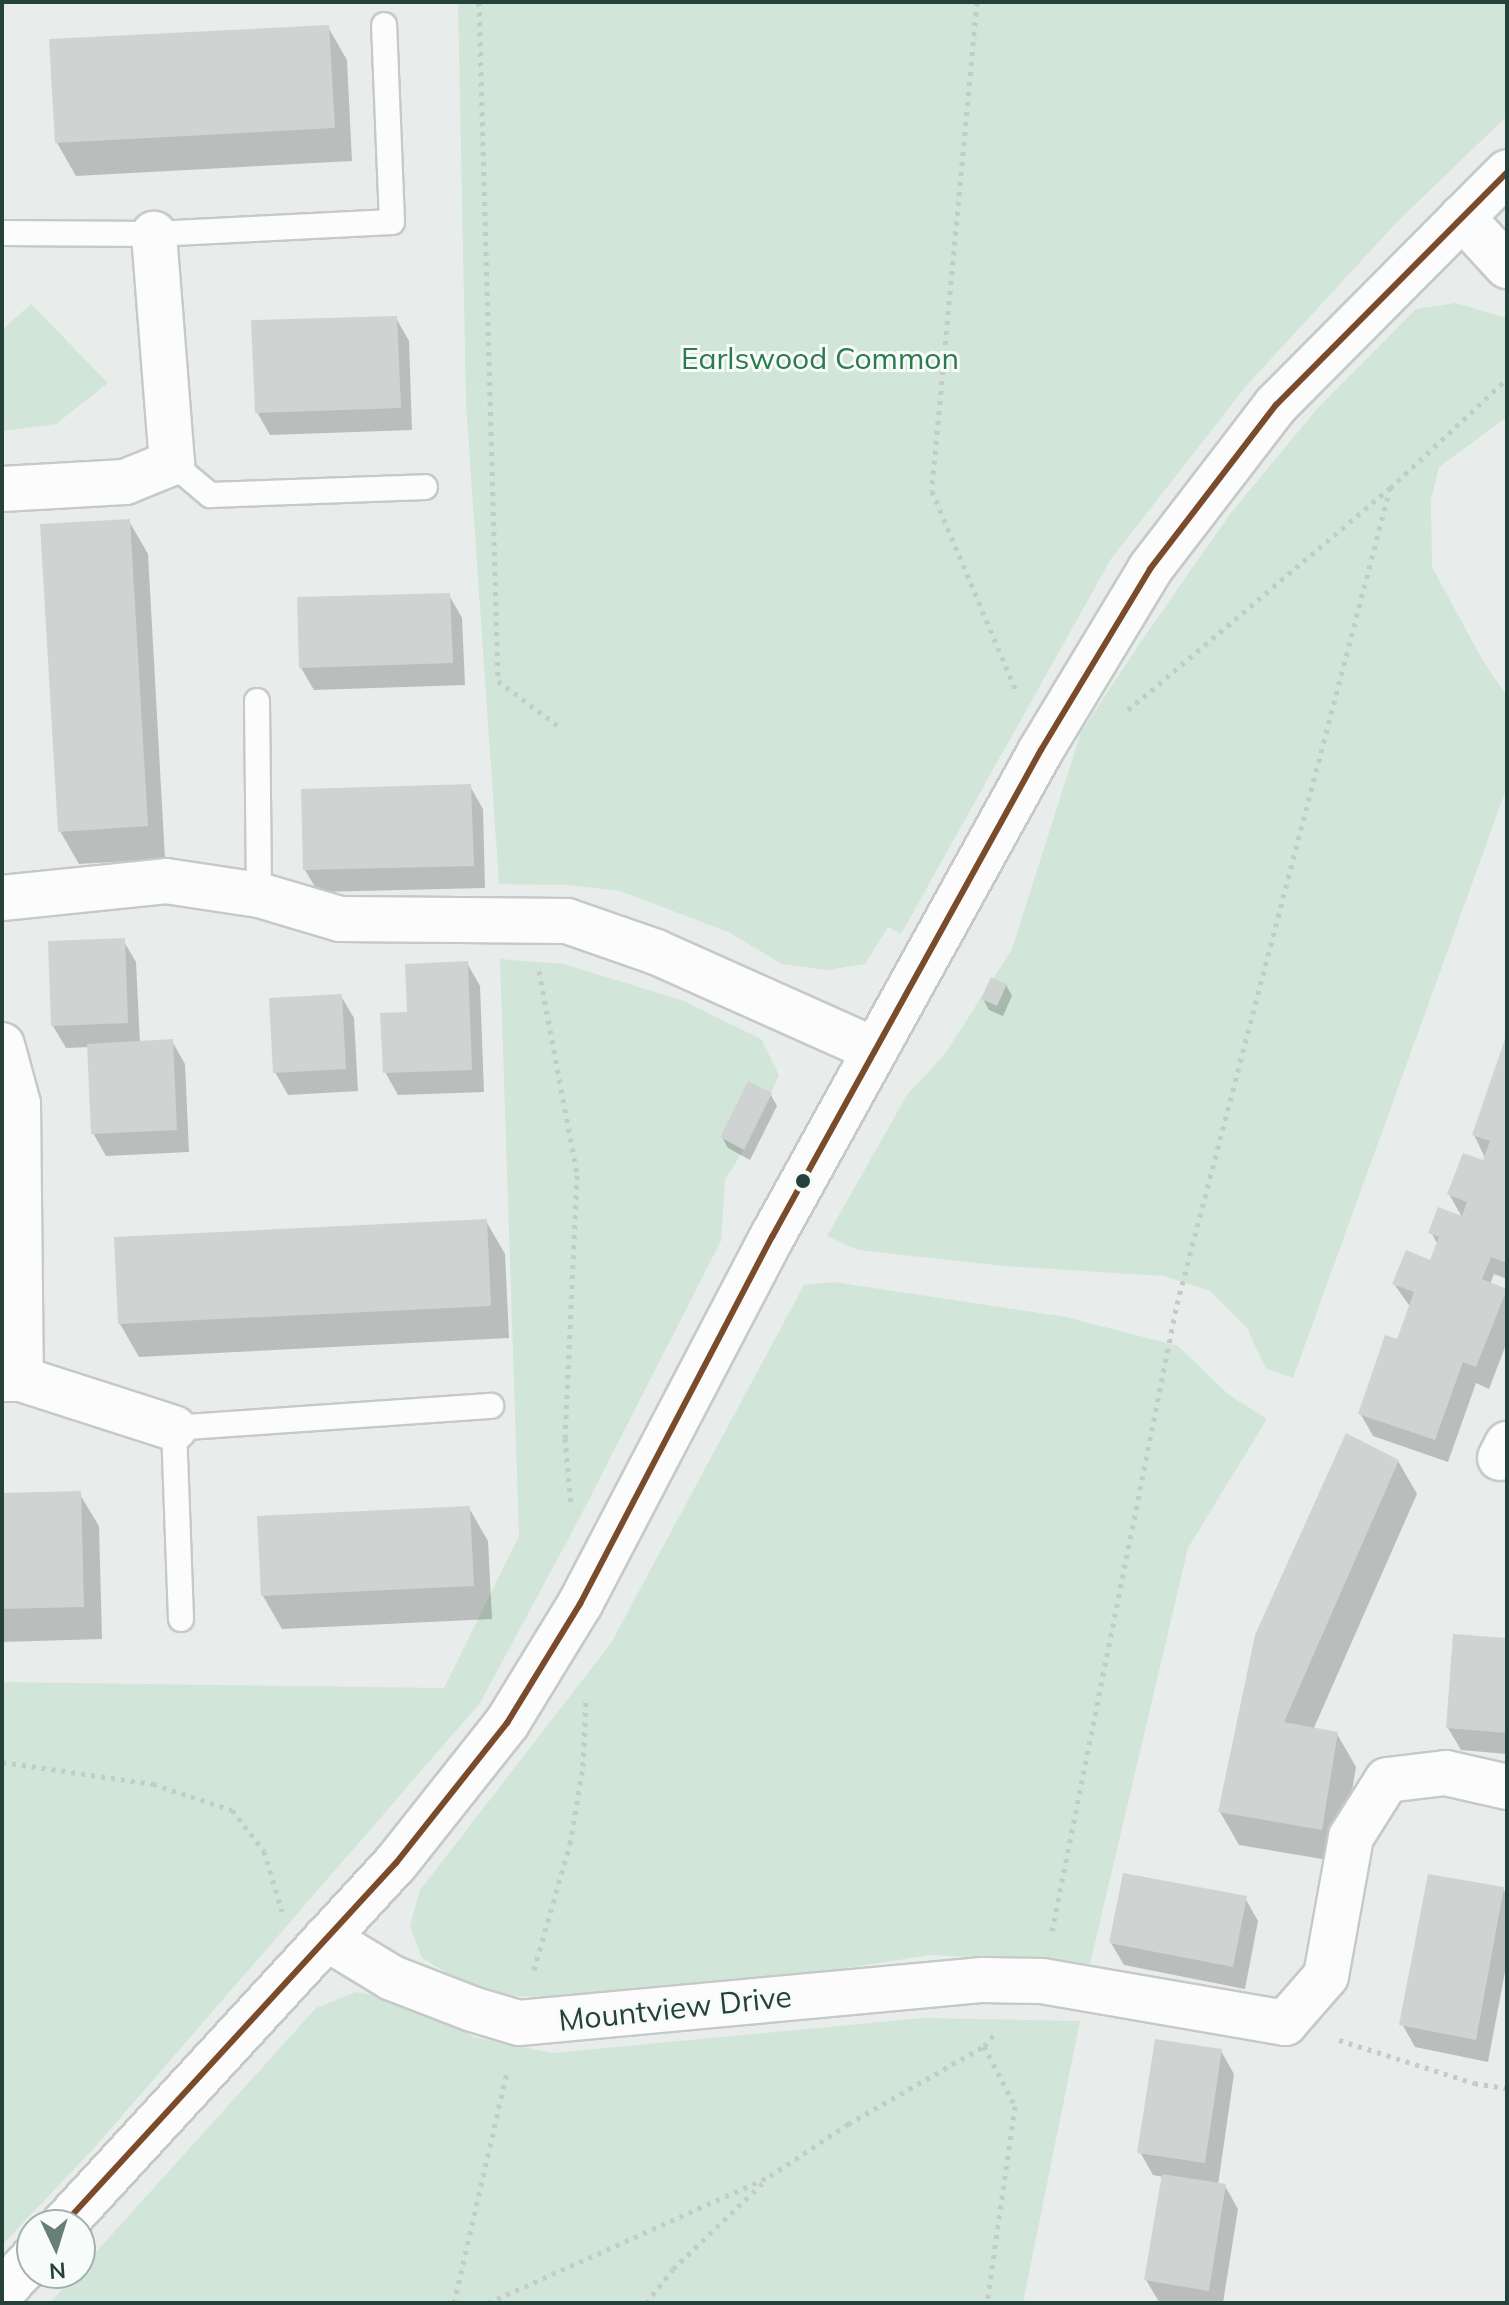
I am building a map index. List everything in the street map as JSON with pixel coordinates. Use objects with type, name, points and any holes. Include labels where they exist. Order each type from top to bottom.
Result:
[{"type":"street","points":[[78,2209],[396,1863],[507,1723],[580,1604],[772,1237],[1041,750],[1150,569],[1276,405],[1507,172]]},
{"type":"street","points":[[1462,217],[1507,266]]},
{"type":"street","points":[[2,489],[125,482],[172,463],[154,234]]},
{"type":"street","points":[[2,898],[166,881],[259,895],[340,919],[567,921],[656,952],[875,1050]]},
{"type":"street","points":[[2,1045],[18,1104],[12,1379],[174,1428]]},
{"type":"street","points":[[1285,2023],[1326,1976],[1351,1837],[1387,1780],[1446,1773],[1507,1787]]},
{"type":"street","name":"Mountview Drive","points":[[312,1953],[519,2023],[983,1980],[1042,1981],[1285,2023]]},
{"type":"street","points":[[2,2292],[16,2277]]},
{"type":"lane","points":[[2,233],[154,234],[392,222],[384,25]]},
{"type":"lane","points":[[172,463],[210,495],[425,487]]},
{"type":"lane","points":[[257,701],[259,895]]},
{"type":"lane","points":[[181,1619],[174,1428],[491,1406]]},
{"type":"path","points":[[479,2],[498,681],[560,727]]},
{"type":"path","points":[[977,2],[932,491],[1041,750]]},
{"type":"path","points":[[1117,720],[1390,488],[1507,379]]},
{"type":"path","points":[[488,2303],[770,2176],[848,2124],[984,2046],[1042,1981],[1177,1304],[1390,488]]},
{"type":"path","points":[[528,919],[577,1175],[565,1438],[572,1515]]},
{"type":"path","points":[[454,2303],[519,2023],[570,1844],[583,1766],[586,1684]]},
{"type":"path","points":[[2,1762],[153,1784],[232,1810],[264,1851],[312,1953]]},
{"type":"path","points":[[1285,2023],[1474,2083],[1507,2088]]},
{"type":"path","points":[[984,2046],[1015,2106],[987,2303]]},
{"type":"path","points":[[646,2303],[673,2269],[770,2176]]},
{"type":"green space","name":"Earlswood Common","points":[[458,2],[1507,2],[1507,116],[1397,222],[1247,385],[1111,559],[901,934],[888,927],[865,964],[827,970],[782,964],[728,932],[620,891],[568,885],[499,884],[466,403]]},
{"type":"green space","points":[[1456,303],[1507,318],[1507,417],[1439,467],[1431,500],[1432,567],[1483,661],[1507,696],[1507,787],[1293,1378],[1266,1369],[1247,1328],[1210,1291],[1164,1276],[1004,1266],[858,1250],[827,1236],[907,1095],[945,1054],[1012,949],[1081,732],[1142,640],[1230,514],[1316,410],[1416,309]]},
{"type":"green space","points":[[31,304],[108,383],[56,424],[2,431],[2,330]]},
{"type":"green space","points":[[500,959],[564,964],[684,1001],[761,1039],[779,1075],[744,1150],[725,1179],[721,1241],[579,1519],[480,1703],[95,2147],[36,2209],[16,2209],[16,2230],[2,2245],[2,1682],[444,1688],[519,1536]]},
{"type":"green space","points":[[834,1282],[1066,1317],[1178,1346],[1229,1395],[1267,1419],[1188,1548],[1090,1964],[931,1955],[789,1977],[582,1998],[511,1996],[454,1977],[422,1958],[410,1926],[420,1890],[611,1643],[804,1285]]},
{"type":"green space","points":[[356,1992],[398,1999],[474,2037],[552,2053],[923,2018],[1080,2021],[1023,2303],[50,2303],[63,2289],[96,2289],[96,2252],[316,2008]]},
{"type":"building","points":[[329,25],[335,128],[55,143],[49,39]]},
{"type":"building","points":[[397,316],[401,408],[255,413],[251,320]]},
{"type":"building","points":[[130,519],[148,826],[58,832],[40,524]]},
{"type":"building","points":[[450,593],[453,663],[299,668],[297,597]]},
{"type":"building","points":[[471,784],[474,866],[303,870],[301,789]]},
{"type":"building","points":[[125,938],[128,1023],[51,1026],[48,941]]},
{"type":"building","points":[[468,961],[472,1070],[383,1073],[380,1013],[407,1012],[405,964]]},
{"type":"building","points":[[991,977],[1007,984],[997,1006],[981,999]]},
{"type":"building","points":[[342,994],[346,1069],[273,1073],[269,998]]},
{"type":"building","points":[[1507,1033],[1507,1263],[1491,1257],[1482,1279],[1507,1289],[1476,1367],[1463,1362],[1435,1440],[1358,1414],[1385,1335],[1397,1339],[1414,1292],[1392,1284],[1406,1250],[1430,1260],[1439,1237],[1428,1233],[1438,1207],[1462,1216],[1467,1202],[1447,1194],[1463,1153],[1483,1160],[1490,1141],[1472,1135]]},
{"type":"building","points":[[173,1039],[177,1130],[91,1134],[87,1044]]},
{"type":"building","points":[[748,1081],[772,1093],[744,1150],[720,1137]]},
{"type":"building","points":[[487,1219],[491,1306],[118,1324],[114,1237]]},
{"type":"building","points":[[1346,1433],[1399,1460],[1284,1722],[1338,1732],[1322,1830],[1218,1812],[1255,1635]]},
{"type":"building","points":[[81,1491],[84,1607],[2,1609],[2,1493]]},
{"type":"building","points":[[470,1506],[474,1586],[261,1596],[257,1516]]},
{"type":"building","points":[[1453,1634],[1507,1638],[1507,1733],[1446,1728]]},
{"type":"building","points":[[1123,1873],[1247,1896],[1233,1967],[1109,1943]]},
{"type":"building","points":[[1428,1874],[1504,1887],[1476,2040],[1399,2025]]},
{"type":"building","points":[[1155,2039],[1222,2049],[1205,2163],[1137,2153]]},
{"type":"building","points":[[1162,2174],[1226,2184],[1209,2291],[1144,2280]]},
{"type":"transit line","points":[[78,2209],[396,1863],[507,1723],[580,1604],[772,1237],[1041,750],[1150,569],[1276,405],[1507,172]]}]
